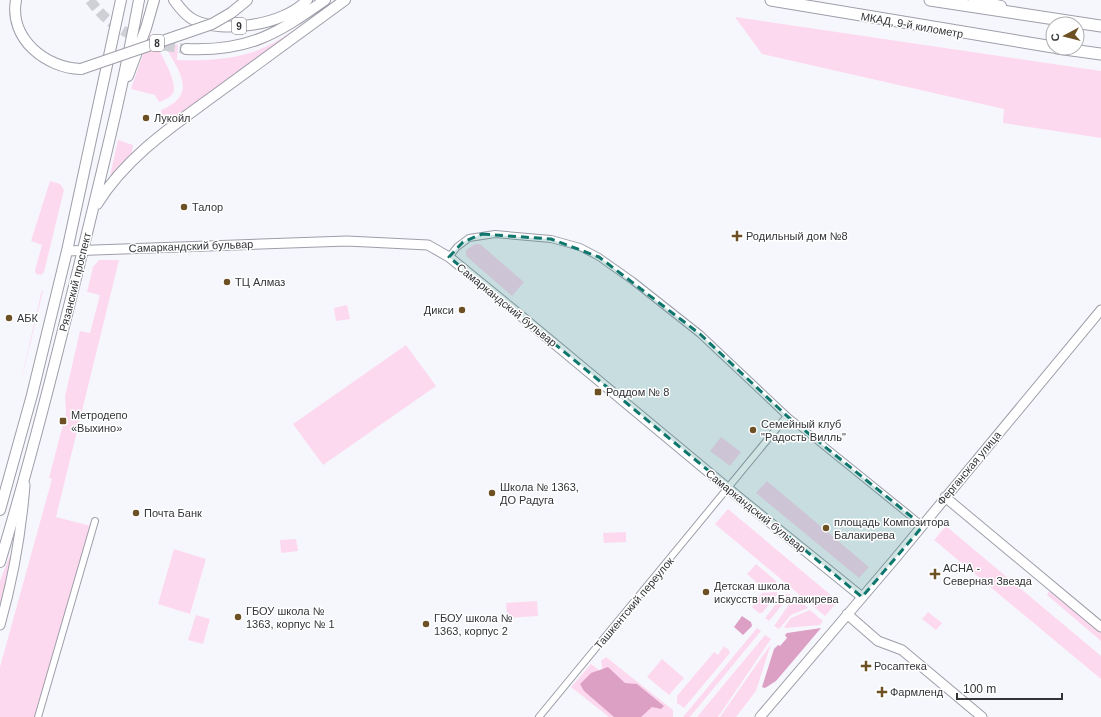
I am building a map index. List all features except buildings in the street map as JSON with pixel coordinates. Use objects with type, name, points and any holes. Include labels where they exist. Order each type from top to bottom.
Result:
[{"type":"highway","name":"МКАД, 9-й километр","points":[[771,0],[1045,46]]},
{"type":"highway","points":[[930,0],[1045,18]]},
{"type":"highway","points":[[1085,24],[1101,26]]},
{"type":"highway","points":[[1085,52],[1101,54]]},
{"type":"main road","name":"8","points":[[16,0],[15,15],[26,42],[41,57],[50,62],[71,69],[81,69],[212,24],[231,13],[247,0]]},
{"type":"main road","name":"Рязанский проспект","points":[[0,562],[26,476],[92,211],[122,89],[139,0]]},
{"type":"main road","points":[[122,89],[132,69],[154,0]]},
{"type":"main road","name":"9","points":[[174,0],[192,19],[211,26],[230,27],[252,25],[275,19],[295,10],[307,0]]},
{"type":"main road","points":[[186,49],[212,50],[253,42],[277,32],[325,0]]},
{"type":"main road","points":[[92,211],[108,186],[136,155],[344,0]]},
{"type":"main road","points":[[974,0],[1045,17]]},
{"type":"main road","name":"Рязанский проспект","points":[[0,510],[14,464],[67,252],[121,1]]},
{"type":"street","points":[[449,257],[457,247],[469,238],[495,234],[551,239],[580,248],[615,268],[700,334],[787,416],[923,526]]},
{"type":"street","name":"Самаркандский бульвар","points":[[67,252],[347,241],[428,245],[449,257],[862,597]]},
{"type":"street","name":"Ферганская улица","points":[[760,717],[923,526],[945,497],[1101,310]]},
{"type":"street","name":"Ташкентский переулок","points":[[539,717],[787,416]]},
{"type":"street","points":[[0,490],[14,464]]},
{"type":"street","points":[[0,625],[13,580],[22,530],[26,476]]},
{"type":"street","points":[[945,497],[1101,627]]},
{"type":"street","points":[[38,717],[95,521]]},
{"type":"street","points":[[847,614],[878,641],[902,650],[982,717]]},
{"type":"highlighted area","points":[[482,234],[551,239],[599,257],[700,334],[787,416],[923,526],[862,597],[449,257],[463,242]]},
{"type":"shaded area","points":[[334,0],[338,0],[177,117],[171,121],[162,118],[161,110],[179,98],[183,83],[181,75],[166,48],[178,44],[177,60],[234,57],[253,52],[264,48],[285,36]]},
{"type":"shaded area","points":[[735,17],[1101,71],[1101,138],[1003,123],[1004,109],[762,54]]},
{"type":"shaded area","points":[[150,34],[170,72],[174,88],[173,93],[167,99],[159,102],[155,95],[131,89]]},
{"type":"shaded area","points":[[118,140],[133,145],[132,153],[110,176]]},
{"type":"shaded area","points":[[50,181],[60,184],[64,190],[44,272],[41,275],[36,274],[35,270],[42,245],[31,241]]},
{"type":"shaded area","points":[[475,244],[480,244],[524,282],[512,296],[466,256],[466,250]]},
{"type":"shaded area","points":[[99,260],[119,260],[56,517],[91,526],[37,717],[0,717],[0,667],[52,479],[49,478],[66,413],[65,396],[80,331],[90,333],[100,295],[87,292],[93,267]]},
{"type":"shaded area","points":[[42,290],[43,291],[21,381],[21,380]]},
{"type":"shaded area","points":[[347,305],[350,319],[336,321],[334,308]]},
{"type":"shaded area","points":[[406,345],[436,386],[323,465],[293,424]]},
{"type":"shaded area","points":[[721,437],[741,452],[730,466],[710,451]]},
{"type":"shaded area","points":[[767,481],[869,567],[859,578],[756,493]]},
{"type":"shaded area","points":[[728,509],[838,601],[825,616],[715,524]]},
{"type":"shaded area","points":[[946,526],[1101,656],[1101,679],[934,540]]},
{"type":"shaded area","points":[[626,532],[626,542],[604,543],[603,533]]},
{"type":"shaded area","points":[[296,539],[298,551],[281,553],[280,540]]},
{"type":"shaded area","points":[[174,549],[206,559],[190,614],[158,604]]},
{"type":"shaded area","points":[[10,555],[11,560],[0,606],[0,581]]},
{"type":"shaded area","points":[[756,564],[776,581],[777,586],[762,587],[747,574]]},
{"type":"shaded area","points":[[1049,591],[1101,631],[1101,641],[1047,595]]},
{"type":"shaded area","points":[[777,592],[777,595],[762,613],[759,613],[752,607],[762,593]]},
{"type":"shaded area","points":[[791,594],[769,621],[765,618],[783,595]]},
{"type":"shaded area","points":[[537,601],[538,616],[507,618],[506,603]]},
{"type":"shaded area","points":[[801,602],[808,608],[791,615],[779,629],[774,626],[790,603]]},
{"type":"shaded area","points":[[810,610],[823,621],[820,625],[784,627],[791,618]]},
{"type":"shaded area","points":[[928,612],[942,623],[936,630],[922,619]]},
{"type":"shaded area","points":[[196,615],[210,619],[203,644],[188,640]]},
{"type":"shaded area","points":[[742,616],[751,622],[752,626],[743,635],[734,627]]},
{"type":"shaded area","points":[[757,628],[761,631],[690,717],[683,717]]},
{"type":"shaded area","points":[[821,628],[776,681],[765,688],[762,687],[774,649],[778,645],[780,646],[787,638],[785,635],[787,633]]},
{"type":"shaded area","points":[[765,635],[771,639],[718,717],[697,717]]},
{"type":"shaded area","points":[[771,644],[756,691],[736,717],[720,717]]},
{"type":"shaded area","points":[[724,646],[730,653],[684,708],[677,703],[677,696],[714,652],[718,655]]},
{"type":"shaded area","points":[[606,657],[673,710],[673,717],[609,717],[571,687],[591,664],[598,669],[601,682],[603,672],[601,661]]},
{"type":"shaded area","points":[[662,659],[684,678],[669,695],[647,677]]},
{"type":"shaded area","points":[[608,667],[625,683],[637,684],[664,706],[661,709],[652,707],[641,717],[614,717],[584,691],[580,684],[591,673]]},
{"type":"tunnel","points":[[90,0],[99,12],[121,29],[132,35],[158,44],[186,49]]},
{"type":"place","name":"Лукойл","points":[[146,118]]},
{"type":"place","name":"Талор","points":[[184,207]]},
{"type":"place","name":"Родильный дом №8","points":[[737,236]]},
{"type":"place","name":"ТЦ Алмаз","points":[[227,282]]},
{"type":"place","name":"Дикси","points":[[462,310]]},
{"type":"place","name":"АБК","points":[[9,318]]},
{"type":"place","name":"Роддом № 8","points":[[598,392]]},
{"type":"place","name":"Метродепо «Выхино»","points":[[63,421]]},
{"type":"place","name":"Семейный клуб \"Радость Вилль\"","points":[[753,430]]},
{"type":"place","name":"Школа № 1363, ДО Радуга","points":[[492,493]]},
{"type":"place","name":"Почта Банк","points":[[136,513]]},
{"type":"place","name":"площадь Композитора Балакирева","points":[[826,528]]},
{"type":"place","name":"АСНА - Северная Звезда","points":[[935,574]]},
{"type":"place","name":"Детская школа искусств им.Балакирева","points":[[706,592]]},
{"type":"place","name":"ГБОУ школа № 1363, корпус № 1","points":[[238,617]]},
{"type":"place","name":"ГБОУ школа № 1363, корпус 2","points":[[426,624]]},
{"type":"place","name":"Росаптека","points":[[866,666]]},
{"type":"place","name":"Фармленд","points":[[882,692]]}]
